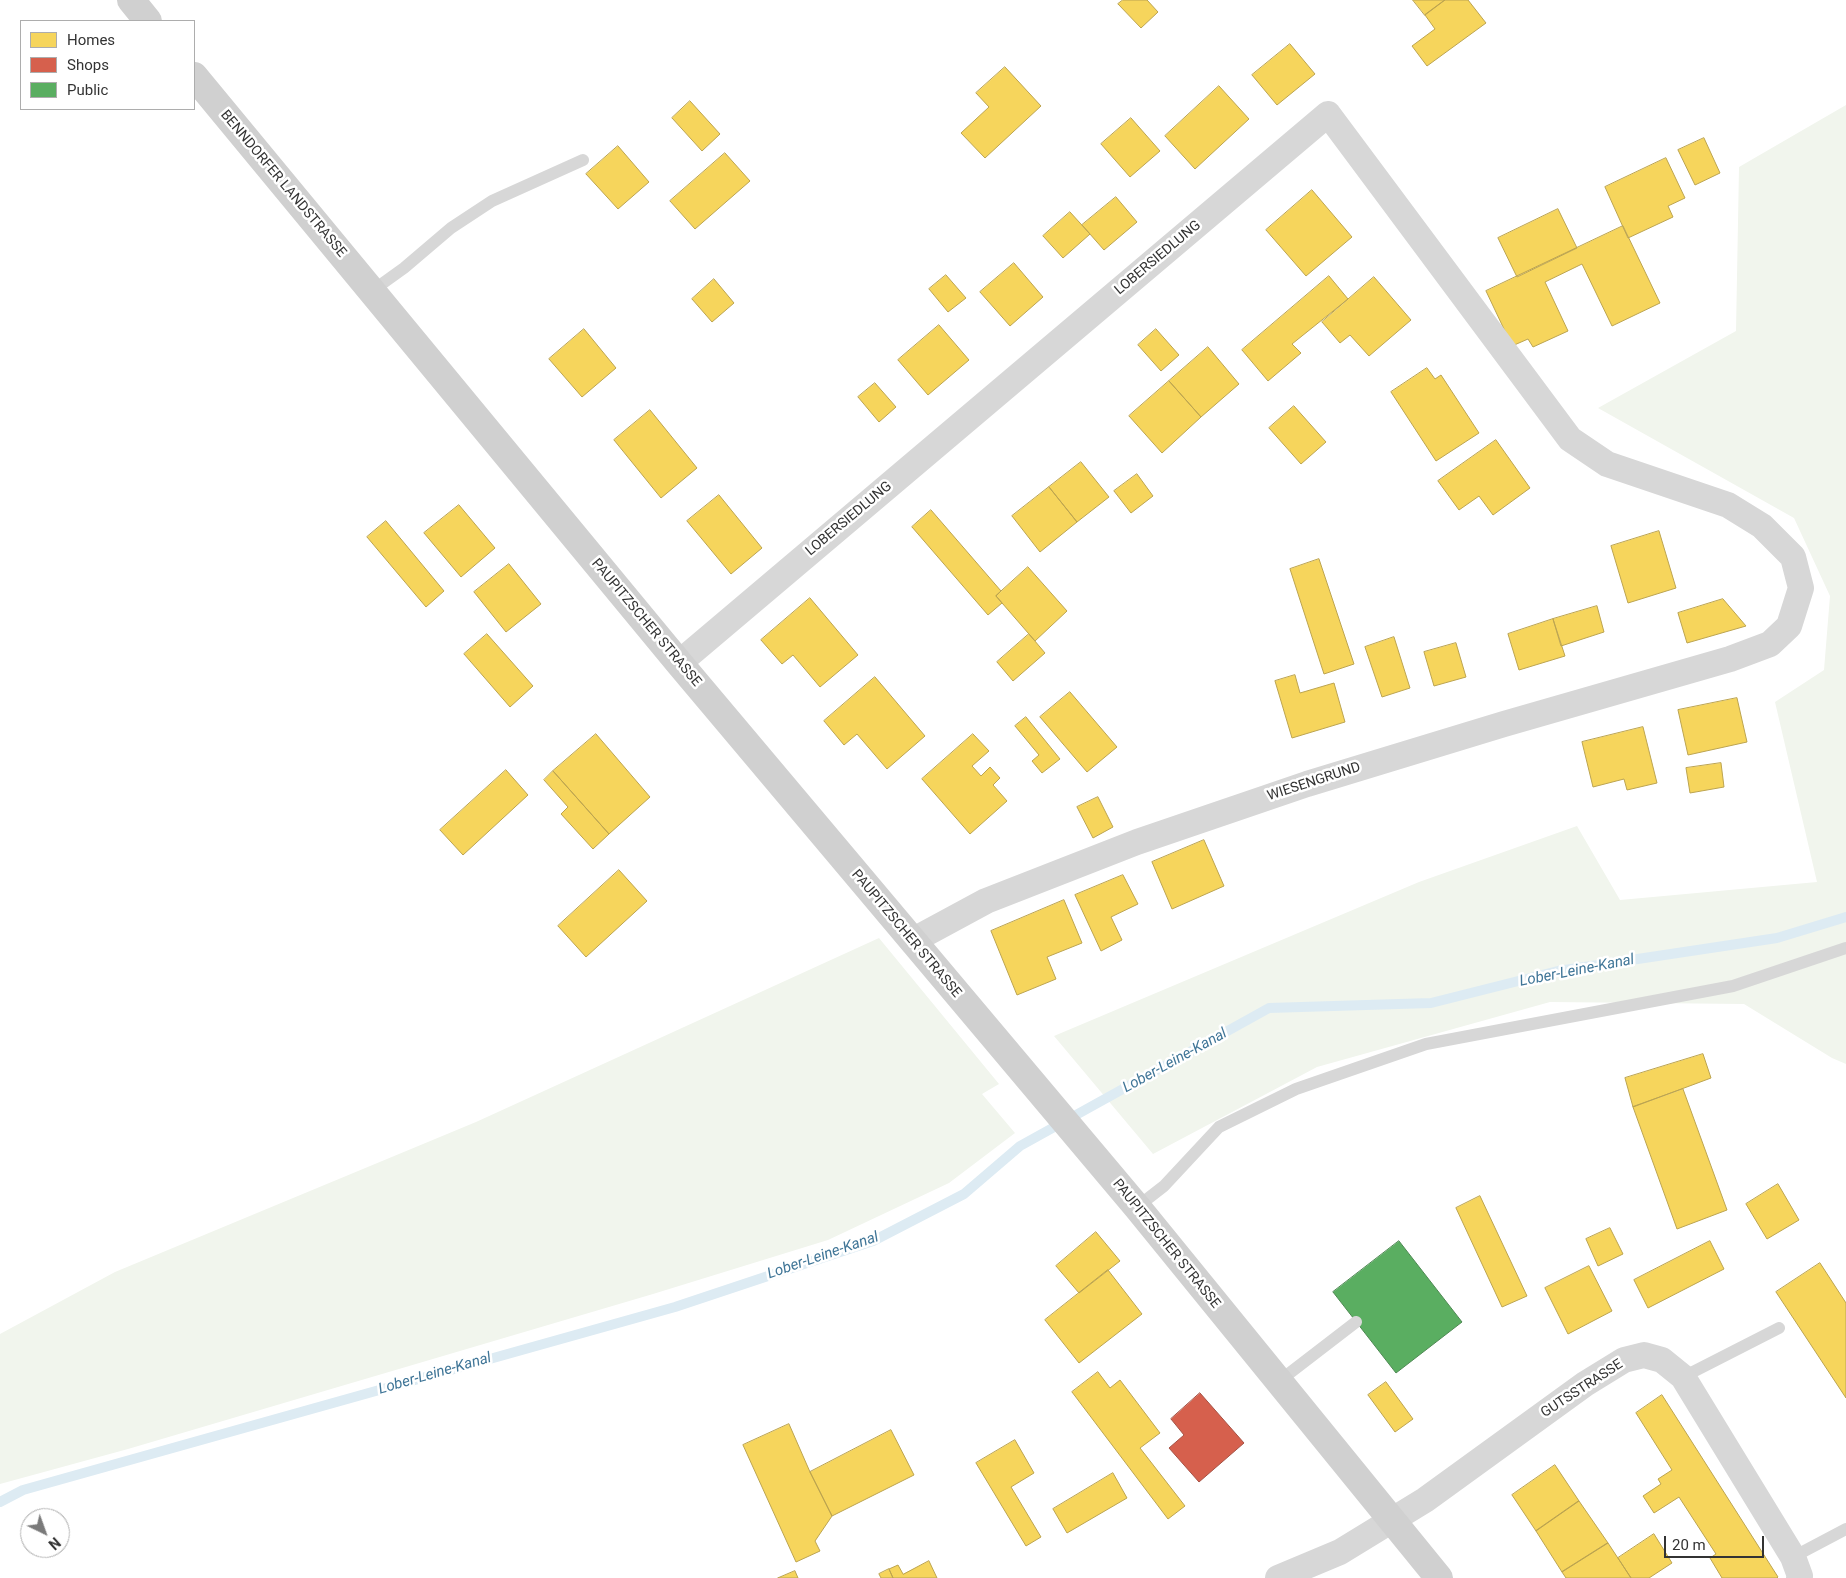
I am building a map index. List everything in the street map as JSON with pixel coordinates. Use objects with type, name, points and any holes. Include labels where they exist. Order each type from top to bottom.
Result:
[{"type":"street","points":[[131,0],[147,20]]},
{"type":"street","name":"BENNDORFER LANDSTRASSE","points":[[195,77],[372,291]]},
{"type":"street","name":"LOBERSIEDLUNG","points":[[679,663],[1328,114],[1570,439]]},
{"type":"street","name":"PAUPITZSCHER STRASSE","points":[[372,291],[679,663],[1137,1207],[1440,1578]]},
{"type":"street","name":"WIESENGRUND","points":[[912,941],[986,901],[1137,842],[1307,784],[1504,724],[1730,659],[1770,644],[1789,626],[1801,588],[1793,558],[1762,526],[1728,505],[1607,464],[1570,439]]},
{"type":"street","name":"GUTSSTRASSE","points":[[1278,1578],[1340,1552],[1431,1496],[1585,1384],[1624,1360],[1644,1355],[1662,1360],[1683,1377],[1796,1568]]},
{"type":"lane","points":[[372,291],[404,268],[451,228],[492,201],[583,160]]},
{"type":"lane","points":[[1137,1207],[1164,1186],[1219,1128],[1296,1088],[1426,1044],[1733,986],[1846,948]]},
{"type":"lane","points":[[1278,1382],[1356,1322]]},
{"type":"lane","points":[[1683,1377],[1779,1328]]},
{"type":"lane","points":[[1796,1568],[1846,1529]]},
{"type":"shaded area","points":[[1846,105],[1846,1064],[1832,1058],[1744,1004],[1550,1002],[1317,1067],[1153,1154],[1054,1036],[1419,882],[1577,826],[1620,900],[1817,882],[1775,702],[1824,670],[1830,596],[1794,518],[1598,408],[1736,331],[1739,167]]},
{"type":"shaded area","points":[[879,938],[999,1084],[982,1094],[1015,1133],[949,1183],[828,1240],[653,1294],[128,1449],[0,1484],[0,1334],[115,1272],[476,1122]]},
{"type":"building: Homes","points":[[1123,0],[1147,0],[1158,12],[1141,28],[1118,4]]},
{"type":"building: Homes","points":[[1413,0],[1445,0],[1425,15]]},
{"type":"building: Homes","points":[[1445,0],[1468,0],[1486,23],[1427,66],[1412,46],[1435,29],[1425,15]]},
{"type":"building: Homes","points":[[1290,44],[1315,74],[1277,105],[1252,75]]},
{"type":"building: Homes","points":[[1005,67],[1041,106],[985,158],[961,133],[989,107],[976,93]]},
{"type":"building: Homes","points":[[1219,86],[1249,119],[1195,169],[1165,136]]},
{"type":"building: Homes","points":[[690,101],[720,134],[702,151],[672,118]]},
{"type":"building: Homes","points":[[1131,118],[1160,151],[1130,177],[1101,144]]},
{"type":"building: Homes","points":[[1704,138],[1720,173],[1695,185],[1678,150]]},
{"type":"building: Homes","points":[[618,146],[649,182],[618,209],[586,174]]},
{"type":"building: Homes","points":[[725,153],[750,181],[695,229],[670,201]]},
{"type":"building: Homes","points":[[1666,158],[1685,198],[1668,206],[1673,217],[1628,238],[1605,187]]},
{"type":"building: Homes","points":[[1312,190],[1352,237],[1306,276],[1266,230]]},
{"type":"building: Homes","points":[[1116,197],[1137,222],[1104,250],[1082,225]]},
{"type":"building: Homes","points":[[1558,209],[1577,248],[1517,277],[1498,238]]},
{"type":"building: Homes","points":[[1070,212],[1090,234],[1063,258],[1043,236]]},
{"type":"building: Homes","points":[[1623,226],[1660,303],[1612,326],[1582,264],[1545,282],[1568,331],[1533,347],[1528,339],[1512,346],[1486,291]]},
{"type":"building: Homes","points":[[1014,263],[1043,297],[1010,326],[980,292]]},
{"type":"building: Homes","points":[[946,275],[966,298],[948,312],[929,289]]},
{"type":"building: Homes","points":[[1329,276],[1348,299],[1292,344],[1301,353],[1268,381],[1242,350]]},
{"type":"building: Homes","points":[[1374,277],[1411,320],[1369,356],[1350,335],[1340,343],[1322,322]]},
{"type":"building: Homes","points":[[714,279],[734,303],[712,322],[692,299]]},
{"type":"building: Homes","points":[[939,325],[969,360],[928,395],[898,360]]},
{"type":"building: Homes","points":[[584,329],[616,368],[582,397],[549,359]]},
{"type":"building: Homes","points":[[1156,329],[1179,355],[1161,371],[1138,345]]},
{"type":"building: Homes","points":[[1208,347],[1239,384],[1201,417],[1169,381]]},
{"type":"building: Homes","points":[[1427,368],[1435,379],[1441,375],[1479,433],[1436,461],[1391,392]]},
{"type":"building: Homes","points":[[1169,381],[1201,417],[1162,453],[1129,416]]},
{"type":"building: Homes","points":[[875,383],[896,407],[879,422],[858,397]]},
{"type":"building: Homes","points":[[1294,406],[1326,442],[1301,464],[1269,428]]},
{"type":"building: Homes","points":[[650,410],[697,468],[661,498],[614,440]]},
{"type":"building: Homes","points":[[1496,440],[1530,488],[1493,515],[1479,496],[1459,510],[1438,481]]},
{"type":"building: Homes","points":[[1081,462],[1109,497],[1077,522],[1049,487]]},
{"type":"building: Homes","points":[[1137,474],[1153,496],[1131,513],[1114,491]]},
{"type":"building: Homes","points":[[1049,487],[1077,522],[1040,552],[1012,516]]},
{"type":"building: Homes","points":[[719,495],[762,548],[731,574],[687,521]]},
{"type":"building: Homes","points":[[459,505],[495,548],[461,577],[424,533]]},
{"type":"building: Homes","points":[[931,510],[1001,591],[996,596],[1002,603],[988,615],[912,527]]},
{"type":"building: Homes","points":[[386,521],[444,591],[426,607],[367,537]]},
{"type":"building: Homes","points":[[1659,531],[1676,588],[1628,603],[1611,546]]},
{"type":"building: Homes","points":[[1319,559],[1354,664],[1324,674],[1290,569]]},
{"type":"building: Homes","points":[[509,564],[541,604],[506,632],[474,592]]},
{"type":"building: Homes","points":[[1028,567],[1067,611],[1035,641],[996,596]]},
{"type":"building: Homes","points":[[810,598],[858,655],[820,687],[793,655],[782,664],[761,640]]},
{"type":"building: Homes","points":[[1723,599],[1746,626],[1687,643],[1678,613]]},
{"type":"building: Homes","points":[[1597,606],[1604,632],[1561,646],[1553,619]]},
{"type":"building: Homes","points":[[1553,619],[1565,656],[1519,670],[1508,634]]},
{"type":"building: Homes","points":[[487,634],[533,686],[510,707],[464,654]]},
{"type":"building: Homes","points":[[1029,634],[1045,653],[1013,681],[997,662]]},
{"type":"building: Homes","points":[[1394,637],[1410,688],[1382,697],[1365,647]]},
{"type":"building: Homes","points":[[1456,643],[1466,677],[1434,686],[1424,652]]},
{"type":"building: Homes","points":[[1295,675],[1300,693],[1334,683],[1345,722],[1292,738],[1275,681]]},
{"type":"building: Homes","points":[[875,677],[925,736],[887,769],[857,734],[844,745],[824,721]]},
{"type":"building: Homes","points":[[1070,692],[1117,747],[1087,772],[1040,717]]},
{"type":"building: Homes","points":[[1737,698],[1747,742],[1688,755],[1678,710]]},
{"type":"building: Homes","points":[[1026,717],[1060,759],[1042,773],[1032,761],[1039,755],[1015,726]]},
{"type":"building: Homes","points":[[1643,727],[1657,783],[1627,790],[1624,779],[1593,787],[1582,742]]},
{"type":"building: Homes","points":[[596,734],[650,797],[609,834],[553,771]]},
{"type":"building: Homes","points":[[973,734],[989,751],[972,766],[981,776],[990,767],[1000,778],[993,785],[1007,801],[970,834],[922,779]]},
{"type":"building: Homes","points":[[1721,763],[1724,787],[1690,793],[1686,768]]},
{"type":"building: Homes","points":[[506,770],[528,795],[463,855],[440,830]]},
{"type":"building: Homes","points":[[553,771],[609,834],[593,849],[561,814],[568,807],[544,780]]},
{"type":"building: Homes","points":[[1098,797],[1113,827],[1093,838],[1077,807]]},
{"type":"building: Homes","points":[[1204,840],[1224,886],[1172,909],[1152,862]]},
{"type":"building: Homes","points":[[619,870],[647,901],[586,957],[558,926]]},
{"type":"building: Homes","points":[[1123,875],[1138,904],[1111,917],[1122,940],[1101,951],[1075,895]]},
{"type":"building: Homes","points":[[1064,900],[1082,943],[1047,957],[1056,979],[1017,995],[991,931]]},
{"type":"building: Homes","points":[[1703,1054],[1711,1078],[1633,1107],[1625,1078]]},
{"type":"building: Homes","points":[[1683,1089],[1727,1210],[1677,1229],[1633,1107]]},
{"type":"building: Homes","points":[[1778,1184],[1799,1220],[1767,1239],[1746,1204]]},
{"type":"building: Homes","points":[[1480,1196],[1527,1296],[1502,1307],[1456,1208]]},
{"type":"building: Homes","points":[[1610,1228],[1623,1254],[1598,1266],[1586,1239]]},
{"type":"building: Homes","points":[[1096,1232],[1120,1261],[1079,1293],[1056,1266]]},
{"type":"building: Homes","points":[[1710,1241],[1724,1269],[1648,1308],[1634,1280]]},
{"type":"building: Homes","points":[[1820,1263],[1846,1303],[1846,1398],[1776,1292]]},
{"type":"building: Homes","points":[[1589,1266],[1612,1311],[1568,1334],[1545,1288]]},
{"type":"building: Homes","points":[[1108,1270],[1142,1314],[1079,1363],[1045,1320]]},
{"type":"building: Homes","points":[[1098,1372],[1110,1388],[1120,1380],[1160,1433],[1140,1448],[1185,1506],[1168,1519],[1072,1392]]},
{"type":"building: Homes","points":[[1386,1382],[1413,1419],[1395,1432],[1368,1395]]},
{"type":"building: Homes","points":[[1662,1395],[1777,1578],[1722,1578],[1710,1558],[1716,1554],[1679,1497],[1654,1513],[1643,1496],[1661,1484],[1658,1479],[1672,1470],[1636,1413]]},
{"type":"building: Homes","points":[[789,1424],[832,1516],[815,1541],[820,1551],[796,1562],[743,1445]]},
{"type":"building: Homes","points":[[891,1430],[914,1475],[832,1516],[810,1472]]},
{"type":"building: Homes","points":[[1015,1440],[1034,1473],[1011,1487],[1041,1537],[1026,1546],[976,1463]]},
{"type":"building: Homes","points":[[1555,1465],[1579,1501],[1536,1531],[1512,1495]]},
{"type":"building: Homes","points":[[1113,1473],[1127,1498],[1067,1533],[1053,1509]]},
{"type":"building: Homes","points":[[1579,1501],[1608,1543],[1562,1572],[1536,1531]]},
{"type":"building: Homes","points":[[1654,1534],[1672,1563],[1649,1578],[1631,1578],[1618,1558]]},
{"type":"building: Homes","points":[[1608,1543],[1631,1578],[1566,1578],[1562,1572]]},
{"type":"building: Homes","points":[[929,1561],[937,1578],[893,1578],[889,1569],[898,1565],[903,1574]]},
{"type":"building: Homes","points":[[889,1569],[893,1578],[881,1578],[879,1574]]},
{"type":"building: Homes","points":[[795,1571],[798,1578],[778,1578]]},
{"type":"building: Shops","points":[[1200,1393],[1244,1443],[1199,1482],[1169,1448],[1184,1435],[1171,1419]]},
{"type":"building: Public","points":[[1399,1241],[1462,1322],[1396,1373],[1333,1292]]},
{"type":"waterway","name":"Lober-Leine-Kanal","points":[[0,1502],[23,1490],[675,1307],[873,1241],[964,1194],[1020,1146],[1269,1008],[1431,1003],[1558,971],[1777,938],[1846,917]]}]
